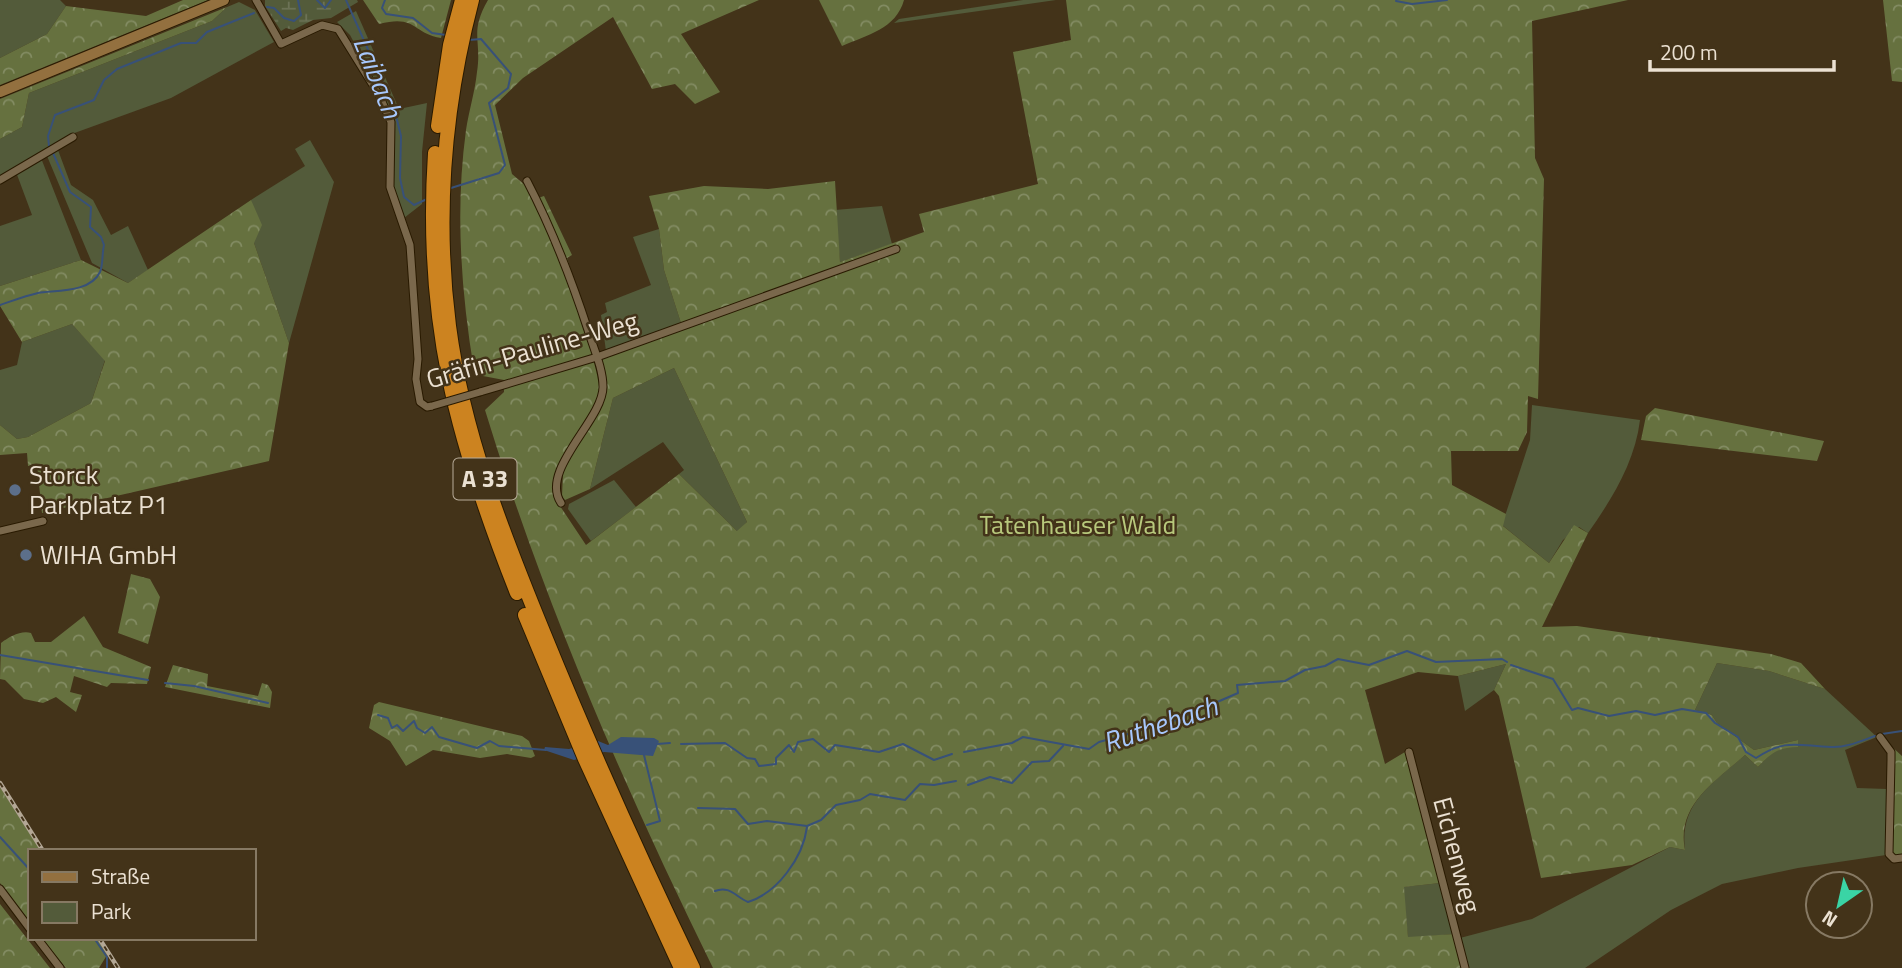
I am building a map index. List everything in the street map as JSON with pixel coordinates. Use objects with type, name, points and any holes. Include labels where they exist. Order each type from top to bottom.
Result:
[{"type":"highway","name":"A 33","points":[[460,26],[461,0]]},
{"type":"highway","name":"A 33","points":[[472,0],[460,26],[455,46],[438,196],[433,270],[439,331],[460,435],[495,537],[681,968]]},
{"type":"highway","name":"A 33","points":[[590,758],[693,968]]},
{"type":"main road","points":[[0,92],[224,0]]},
{"type":"street","name":"Gräfin-Pauline-Weg","points":[[256,0],[281,44],[322,25],[338,29],[386,108],[392,129],[392,197],[410,245],[418,359],[416,379],[420,402],[427,407],[597,357],[896,249]]},
{"type":"street","points":[[0,180],[73,137]]},
{"type":"street","points":[[527,181],[550,226],[597,357],[603,388],[595,410],[562,467],[558,497],[561,503]]},
{"type":"street","points":[[0,531],[43,521]]},
{"type":"street","points":[[1880,737],[1891,752],[1889,854],[1894,859],[1902,858]]},
{"type":"street","name":"Eichenweg","points":[[1409,752],[1465,968]]},
{"type":"street","points":[[0,889],[28,926]]},
{"type":"street","points":[[39,940],[60,968]]},
{"type":"green space","points":[[0,0],[60,0],[66,6],[47,34],[0,58]]},
{"type":"green space","points":[[183,0],[208,0],[0,85],[0,58],[47,34],[66,6],[146,16]]},
{"type":"green space","points":[[265,0],[358,2],[331,18],[313,20],[293,30],[286,28],[281,31],[265,6]]},
{"type":"green space","points":[[363,0],[451,0],[441,38],[400,21],[379,24]]},
{"type":"green space","name":"Tatenhauser Wald","points":[[488,0],[759,0],[681,34],[720,92],[695,104],[675,84],[652,89],[613,17],[523,78],[495,105],[512,174],[527,187],[535,199],[544,196],[572,255],[567,258],[598,354],[681,323],[664,270],[659,229],[649,196],[704,186],[768,189],[835,181],[840,262],[924,232],[919,214],[1038,184],[1013,52],[1071,40],[1066,0],[1628,0],[1532,21],[1535,158],[1544,179],[1538,399],[1528,396],[1527,432],[1518,451],[1451,451],[1452,485],[1506,514],[1503,526],[1549,563],[1574,525],[1588,533],[1542,627],[1577,626],[1771,654],[1801,663],[1825,689],[1769,671],[1717,663],[1695,710],[1712,715],[1717,723],[1754,750],[1798,740],[1798,747],[1776,752],[1758,767],[1745,755],[1710,785],[1692,807],[1686,820],[1685,850],[1670,847],[1632,865],[1541,878],[1499,696],[1494,690],[1506,664],[1458,676],[1418,672],[1365,690],[1385,764],[1405,752],[1440,883],[1404,887],[1408,937],[1454,934],[1462,968],[713,968],[617,763],[533,553],[485,410],[504,392],[504,380],[483,376],[474,370],[463,281],[460,221],[466,130],[477,72],[477,29]],"holes":[[[674,368],[747,522],[737,531],[679,474],[586,545],[560,506],[556,482],[563,472],[562,496],[565,500],[590,489],[613,398]]]},
{"type":"green space","points":[[819,0],[904,0],[894,18],[879,30],[842,46]]},
{"type":"green space","points":[[1023,0],[1056,0],[894,23],[899,19]]},
{"type":"green space","points":[[1883,0],[1902,0],[1902,82],[1892,81]]},
{"type":"green space","points":[[239,2],[255,10],[274,42],[171,98],[69,135],[0,177],[0,139],[22,127],[29,93],[212,21],[227,7]]},
{"type":"green space","points":[[227,7],[212,21],[29,93],[22,127],[0,139],[0,99]]},
{"type":"green space","points":[[356,11],[399,109],[427,103],[422,152],[422,204],[404,218],[393,187],[393,116],[350,35],[337,22]]},
{"type":"green space","points":[[310,140],[334,182],[289,343],[254,243],[251,200],[305,166],[295,149]]},
{"type":"green space","points":[[58,150],[71,185],[93,200],[111,235],[128,226],[148,270],[128,283],[92,263],[47,156]]},
{"type":"green space","points":[[41,158],[81,260],[0,286],[0,226],[32,215],[16,172]]},
{"type":"green space","points":[[251,200],[262,225],[254,243],[289,343],[269,461],[42,513],[37,465],[28,466],[27,453],[0,455],[0,425],[17,439],[28,437],[91,403],[105,361],[72,324],[22,342],[0,306],[0,286],[81,260],[128,283]]},
{"type":"green space","points":[[882,206],[892,244],[840,262],[835,210]]},
{"type":"green space","points":[[659,229],[664,270],[681,323],[606,351],[601,315],[607,312],[605,303],[651,285],[633,237]]},
{"type":"green space","points":[[72,324],[105,360],[91,403],[28,437],[17,439],[0,425],[0,370],[17,365],[22,342]]},
{"type":"green space","points":[[674,368],[747,522],[738,532],[679,474],[684,470],[663,442],[590,489],[613,398]]},
{"type":"green space","points":[[1532,405],[1640,420],[1628,465],[1606,507],[1588,533],[1579,527],[1563,540],[1549,563],[1502,525],[1530,440]]},
{"type":"green space","points":[[1655,408],[1824,441],[1817,461],[1641,440],[1646,416]]},
{"type":"green space","points":[[614,480],[636,507],[591,541],[568,509],[569,504]]},
{"type":"green space","points":[[131,574],[150,579],[160,597],[148,644],[118,633]]},
{"type":"green space","points":[[84,616],[103,647],[151,667],[147,684],[111,683],[107,687],[74,676],[70,692],[82,695],[76,712],[56,697],[43,703],[24,699],[5,680],[0,679],[1,643],[23,632],[31,633],[35,642],[51,642]]},
{"type":"green space","points":[[1717,663],[1769,671],[1825,689],[1877,737],[1845,750],[1857,788],[1887,789],[1886,855],[1798,868],[1722,884],[1671,910],[1585,968],[1468,968],[1460,938],[1532,919],[1670,847],[1685,850],[1687,819],[1710,785],[1745,755],[1758,767],[1771,753],[1798,740],[1754,750],[1717,723],[1712,715],[1695,710]]},
{"type":"green space","points":[[1506,664],[1494,690],[1465,711],[1458,676]]},
{"type":"green space","points":[[173,665],[208,674],[207,686],[258,696],[262,683],[268,685],[272,692],[270,708],[165,687]]},
{"type":"green space","points":[[379,702],[522,736],[529,741],[535,756],[531,758],[507,754],[480,758],[433,750],[406,766],[390,741],[369,728],[374,705]]},
{"type":"green space","points":[[1889,744],[1902,756],[1902,856],[1896,856],[1892,852],[1895,763]]},
{"type":"green space","points":[[0,787],[40,849],[28,849],[28,919],[0,883]]},
{"type":"green space","points":[[1440,883],[1454,934],[1408,938],[1403,887]]},
{"type":"green space","points":[[0,904],[50,968],[0,968]]},
{"type":"green space","points":[[44,940],[98,940],[107,955],[99,968],[66,968]]},
{"type":"water","points":[[621,737],[654,738],[659,741],[653,756],[604,752],[574,760],[544,750],[545,747],[569,749],[598,741],[608,745]]},
{"type":"waterway","name":"Laibach","points":[[267,7],[274,8],[284,18],[294,21],[301,15],[298,0]]},
{"type":"waterway","name":"Laibach","points":[[317,0],[325,8],[331,0]]},
{"type":"waterway","name":"Laibach","points":[[346,0],[394,108],[401,136],[400,178],[404,197],[414,205],[427,199]]},
{"type":"waterway","name":"Laibach","points":[[385,0],[382,8],[386,14],[413,18],[432,33],[446,35]]},
{"type":"waterway","points":[[1396,1],[1412,4],[1447,0]]},
{"type":"waterway","name":"Laibach","points":[[49,146],[48,136],[55,115],[94,100],[104,80],[117,69],[181,43],[196,43],[207,32],[254,13]]},
{"type":"waterway","name":"Laibach","points":[[451,188],[499,173],[505,165],[489,103],[508,88],[511,74],[481,39],[469,40]]},
{"type":"waterway","name":"Laibach","points":[[0,305],[38,293],[81,287],[89,284],[100,272],[104,245],[101,237],[90,227],[91,207],[70,192],[53,153]]},
{"type":"waterway","name":"Ruthebach","points":[[964,752],[1012,743],[1023,737],[1089,749],[1099,742],[1171,722],[1238,693],[1237,685],[1285,681],[1305,670],[1325,666],[1338,659],[1369,665],[1407,651],[1436,662],[1502,659],[1507,662]]},
{"type":"waterway","name":"Ruthebach","points":[[0,655],[148,680]]},
{"type":"waterway","name":"Ruthebach","points":[[1511,665],[1553,679],[1572,710],[1578,708],[1609,716],[1636,711],[1655,715],[1682,709],[1706,713],[1715,723],[1738,737],[1746,752],[1756,758],[1784,745],[1837,747],[1875,736]]},
{"type":"waterway","name":"Ruthebach","points":[[165,683],[194,686],[268,703]]},
{"type":"waterway","name":"Ruthebach","points":[[378,715],[388,718],[392,728],[397,725],[403,731],[414,721],[417,728],[425,733],[432,727],[439,737],[477,748],[490,741],[499,746],[546,750]]},
{"type":"waterway","name":"Ruthebach","points":[[1882,734],[1902,731]]},
{"type":"waterway","name":"Ruthebach","points":[[681,744],[725,743],[747,758],[755,759],[759,766],[776,764],[776,758],[789,745],[794,752],[798,742],[813,739],[829,752],[835,745],[879,752],[903,744],[934,760],[952,754]]},
{"type":"waterway","name":"Ruthebach","points":[[657,744],[670,743]]},
{"type":"waterway","points":[[968,785],[990,777],[1012,783],[1032,762],[1049,761],[1063,746]]},
{"type":"waterway","points":[[644,755],[660,821],[647,825]]},
{"type":"waterway","points":[[698,808],[735,809],[748,824],[767,821],[807,826],[821,820],[836,805],[860,800],[870,794],[905,800],[920,784],[934,785],[956,781]]},
{"type":"waterway","points":[[715,891],[724,889],[748,902],[769,891],[794,862],[805,839],[807,827]]},
{"type":"waterway","points":[[0,837],[28,868]]},
{"type":"waterway","points":[[95,940],[107,957],[107,968]]},
{"type":"railway","points":[[0,783],[42,849]]},
{"type":"railway","points":[[100,940],[118,968]]},
{"type":"place","name":"Storck Parkplatz P1","points":[[15,490]]},
{"type":"place","name":"WIHA GmbH","points":[[26,555]]}]
